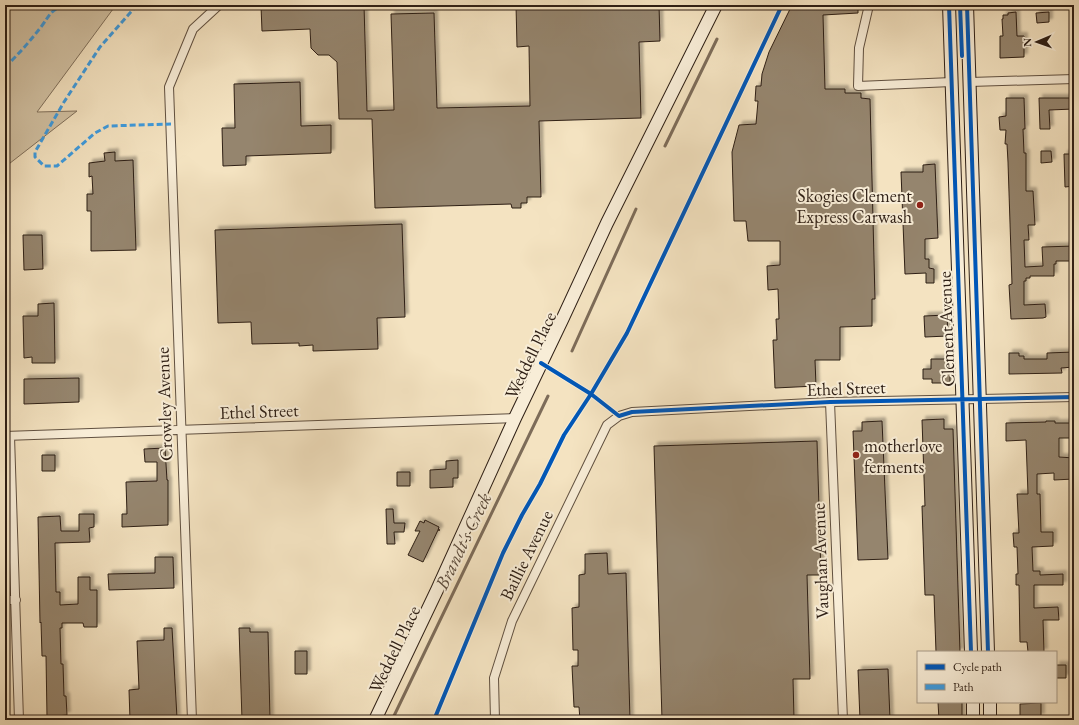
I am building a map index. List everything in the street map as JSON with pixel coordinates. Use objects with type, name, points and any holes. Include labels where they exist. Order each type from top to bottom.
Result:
[{"type":"main road","name":"Weddell Place","points":[[375,720],[607,223],[716,5]]},
{"type":"main road","name":"Clement Avenue","points":[[949,5],[971,651]]},
{"type":"main road","name":"Clement Avenue","points":[[960,5],[963,71],[964,77],[970,82]]},
{"type":"main road","name":"Clement Avenue","points":[[968,5],[988,651]]},
{"type":"main road","points":[[973,703],[973,720]]},
{"type":"main road","points":[[990,703],[990,720]]},
{"type":"street","name":"Crowley Avenue","points":[[192,720],[169,87],[193,29],[219,5]]},
{"type":"street","points":[[869,5],[859,48],[858,86],[952,82]]},
{"type":"street","points":[[970,82],[1074,79]]},
{"type":"street","name":"Ethel Street","points":[[619,416],[632,412],[830,402],[1074,397]]},
{"type":"street","name":"Vaughan Avenue","points":[[830,402],[843,720]]},
{"type":"street","name":"Baillie Avenue","points":[[495,720],[494,678],[512,621],[606,424],[619,416]]},
{"type":"street","name":"Ethel Street","points":[[8,436],[515,418]]},
{"type":"street","points":[[8,436],[16,600],[19,720]]},
{"type":"street","points":[[5,600],[16,600]]},
{"type":"shaded area","points":[[5,5],[116,5],[37,112],[77,111],[5,167]]},
{"type":"building","points":[[364,5],[367,111],[394,110],[391,14],[434,13],[437,108],[530,106],[529,46],[517,47],[516,5],[659,5],[660,41],[639,42],[641,118],[539,121],[541,197],[527,197],[527,203],[521,203],[521,208],[512,208],[511,204],[375,208],[372,119],[339,119],[337,62],[329,55],[318,55],[311,48],[310,29],[262,31],[261,6]]},
{"type":"building","points":[[792,5],[858,5],[858,13],[823,15],[825,89],[845,89],[845,93],[861,93],[861,98],[870,99],[875,299],[872,299],[872,326],[840,327],[840,360],[815,360],[816,386],[775,388],[773,340],[777,340],[776,319],[779,319],[778,289],[768,290],[767,266],[780,265],[780,241],[748,241],[746,221],[734,221],[732,152],[739,125],[756,124],[758,101],[755,101],[756,86],[761,86],[762,74],[769,52]]},
{"type":"building","points":[[1016,12],[1017,36],[1024,36],[1024,57],[1000,58],[1000,36],[1003,36],[1003,15]]},
{"type":"building","points":[[1049,12],[1049,22],[1037,23],[1036,13]]},
{"type":"building","points":[[300,82],[301,126],[331,125],[331,153],[246,156],[246,165],[223,166],[222,128],[235,128],[234,84]]},
{"type":"building","points":[[1006,98],[1024,98],[1025,129],[1023,129],[1024,153],[1026,153],[1026,191],[1033,191],[1035,225],[1028,225],[1029,240],[1024,240],[1025,267],[1043,266],[1042,247],[1074,246],[1074,261],[1056,261],[1056,264],[1054,264],[1054,276],[1030,276],[1030,278],[1026,278],[1026,281],[1024,281],[1024,305],[1045,304],[1046,317],[1043,318],[1011,319],[1009,285],[1012,284],[1007,144],[1005,144],[1006,130],[1000,130],[999,117],[1006,116]]},
{"type":"building","points":[[1039,98],[1074,98],[1074,109],[1049,110],[1050,129],[1040,129]]},
{"type":"building","points":[[1041,151],[1051,151],[1052,162],[1041,163]]},
{"type":"building","points":[[115,152],[115,161],[133,160],[136,250],[91,251],[91,211],[87,211],[87,194],[93,194],[92,176],[89,177],[89,163],[105,161],[104,153]]},
{"type":"building","points":[[1064,154],[1074,154],[1074,186],[1065,187]]},
{"type":"building","name":"Skogies Clement Express Carwash","points":[[935,164],[938,238],[925,239],[925,259],[929,259],[929,268],[934,269],[934,283],[926,283],[926,273],[905,274],[901,172],[923,172],[923,165]]},
{"type":"building","points":[[402,224],[405,317],[377,318],[378,349],[313,351],[313,345],[299,346],[299,343],[252,344],[251,322],[218,323],[215,230]]},
{"type":"building","points":[[23,235],[42,235],[43,269],[24,270]]},
{"type":"building","points":[[54,303],[55,363],[32,363],[32,357],[24,358],[23,316],[38,316],[38,304]]},
{"type":"building","points":[[947,315],[948,336],[925,337],[924,316]]},
{"type":"building","points":[[1074,352],[1074,367],[1061,368],[1062,373],[1009,374],[1009,353],[1019,353],[1019,356],[1024,356],[1024,359],[1047,359],[1047,353]]},
{"type":"building","points":[[931,359],[950,359],[950,383],[932,383],[932,379],[923,379],[923,369],[931,369]]},
{"type":"building","points":[[79,378],[79,402],[24,404],[24,379]]},
{"type":"building","points":[[944,419],[944,429],[953,429],[960,651],[936,651],[934,595],[925,595],[922,506],[925,506],[922,420]]},
{"type":"building","points":[[882,421],[888,559],[858,560],[853,431],[862,431],[862,422]]},
{"type":"building","points":[[1055,421],[1055,423],[1074,423],[1074,438],[1059,438],[1059,457],[1074,458],[1074,479],[1054,480],[1054,473],[1037,474],[1037,494],[1040,494],[1041,532],[1053,532],[1053,546],[1032,547],[1033,571],[1040,571],[1040,575],[1063,574],[1063,585],[1034,585],[1034,608],[1058,607],[1059,620],[1043,620],[1044,651],[1028,651],[1027,642],[1020,642],[1019,585],[1016,585],[1016,574],[1018,574],[1017,547],[1014,547],[1013,533],[1019,533],[1017,494],[1028,494],[1026,440],[1006,441],[1006,423]]},
{"type":"building","points":[[817,441],[821,575],[807,575],[810,679],[793,679],[794,719],[662,720],[654,446]]},
{"type":"building","points":[[165,448],[168,480],[168,525],[122,527],[122,514],[127,514],[126,482],[157,481],[157,462],[145,462],[144,449]]},
{"type":"building","points":[[42,455],[55,455],[55,471],[42,471]]},
{"type":"building","points":[[458,460],[458,478],[453,478],[453,487],[430,488],[430,470],[446,469],[446,461]]},
{"type":"building","points":[[397,472],[410,472],[410,486],[397,486]]},
{"type":"building","points":[[386,509],[393,509],[394,523],[405,523],[404,532],[394,532],[395,544],[387,544]]},
{"type":"building","points":[[79,514],[94,514],[94,527],[89,528],[90,542],[55,543],[56,592],[60,592],[60,605],[78,604],[78,577],[90,577],[90,590],[97,590],[97,627],[84,627],[83,623],[62,623],[62,628],[60,628],[61,664],[63,664],[64,696],[66,696],[67,715],[47,717],[46,656],[42,656],[41,622],[40,623],[38,517],[60,516],[61,531],[79,531]]},
{"type":"building","points":[[425,520],[439,527],[423,562],[408,555],[420,531],[415,531],[420,521],[424,523]]},
{"type":"building","points":[[607,553],[608,574],[626,573],[630,720],[580,720],[579,707],[574,707],[572,666],[578,666],[578,650],[573,650],[572,608],[579,607],[579,575],[585,574],[585,554]]},
{"type":"building","points":[[155,557],[173,557],[174,588],[109,590],[108,574],[155,573]]},
{"type":"building","points":[[164,628],[172,628],[177,718],[130,720],[129,690],[139,689],[137,641],[164,640]]},
{"type":"building","points":[[239,628],[250,628],[250,632],[268,632],[270,720],[242,720]]},
{"type":"building","points":[[295,651],[307,651],[307,674],[295,674]]},
{"type":"building","points":[[1057,665],[1066,665],[1066,678],[1057,678]]},
{"type":"building","points":[[888,669],[890,720],[860,720],[858,670]]},
{"type":"building","points":[[938,703],[962,703],[962,720],[939,720]]},
{"type":"building","points":[[1041,703],[1041,717],[1020,718],[1020,704]]},
{"type":"waterway","name":"Brandt's Creek","points":[[665,146],[717,39]]},
{"type":"waterway","name":"Brandt's Creek","points":[[572,351],[636,209]]},
{"type":"waterway","name":"Brandt's Creek","points":[[392,720],[548,396]]},
{"type":"marked path","points":[[5,67],[28,43],[50,14],[63,5]]},
{"type":"marked path","points":[[137,5],[100,47],[64,102],[35,152],[35,157],[44,166],[57,166],[95,133],[108,126],[171,124]]},
{"type":"cycle path","points":[[434,720],[503,553],[564,435],[591,394],[627,333],[782,5]]},
{"type":"cycle path","points":[[949,5],[971,651]]},
{"type":"cycle path","points":[[960,5],[962,56]]},
{"type":"cycle path","points":[[967,5],[988,651]]},
{"type":"cycle path","points":[[541,363],[591,394],[619,416],[632,412],[830,402],[1074,397]]},
{"type":"place","name":"Skogies Clement Express Carwash","points":[[920,205]]},
{"type":"place","name":"motherlove ferments","points":[[856,455]]}]
